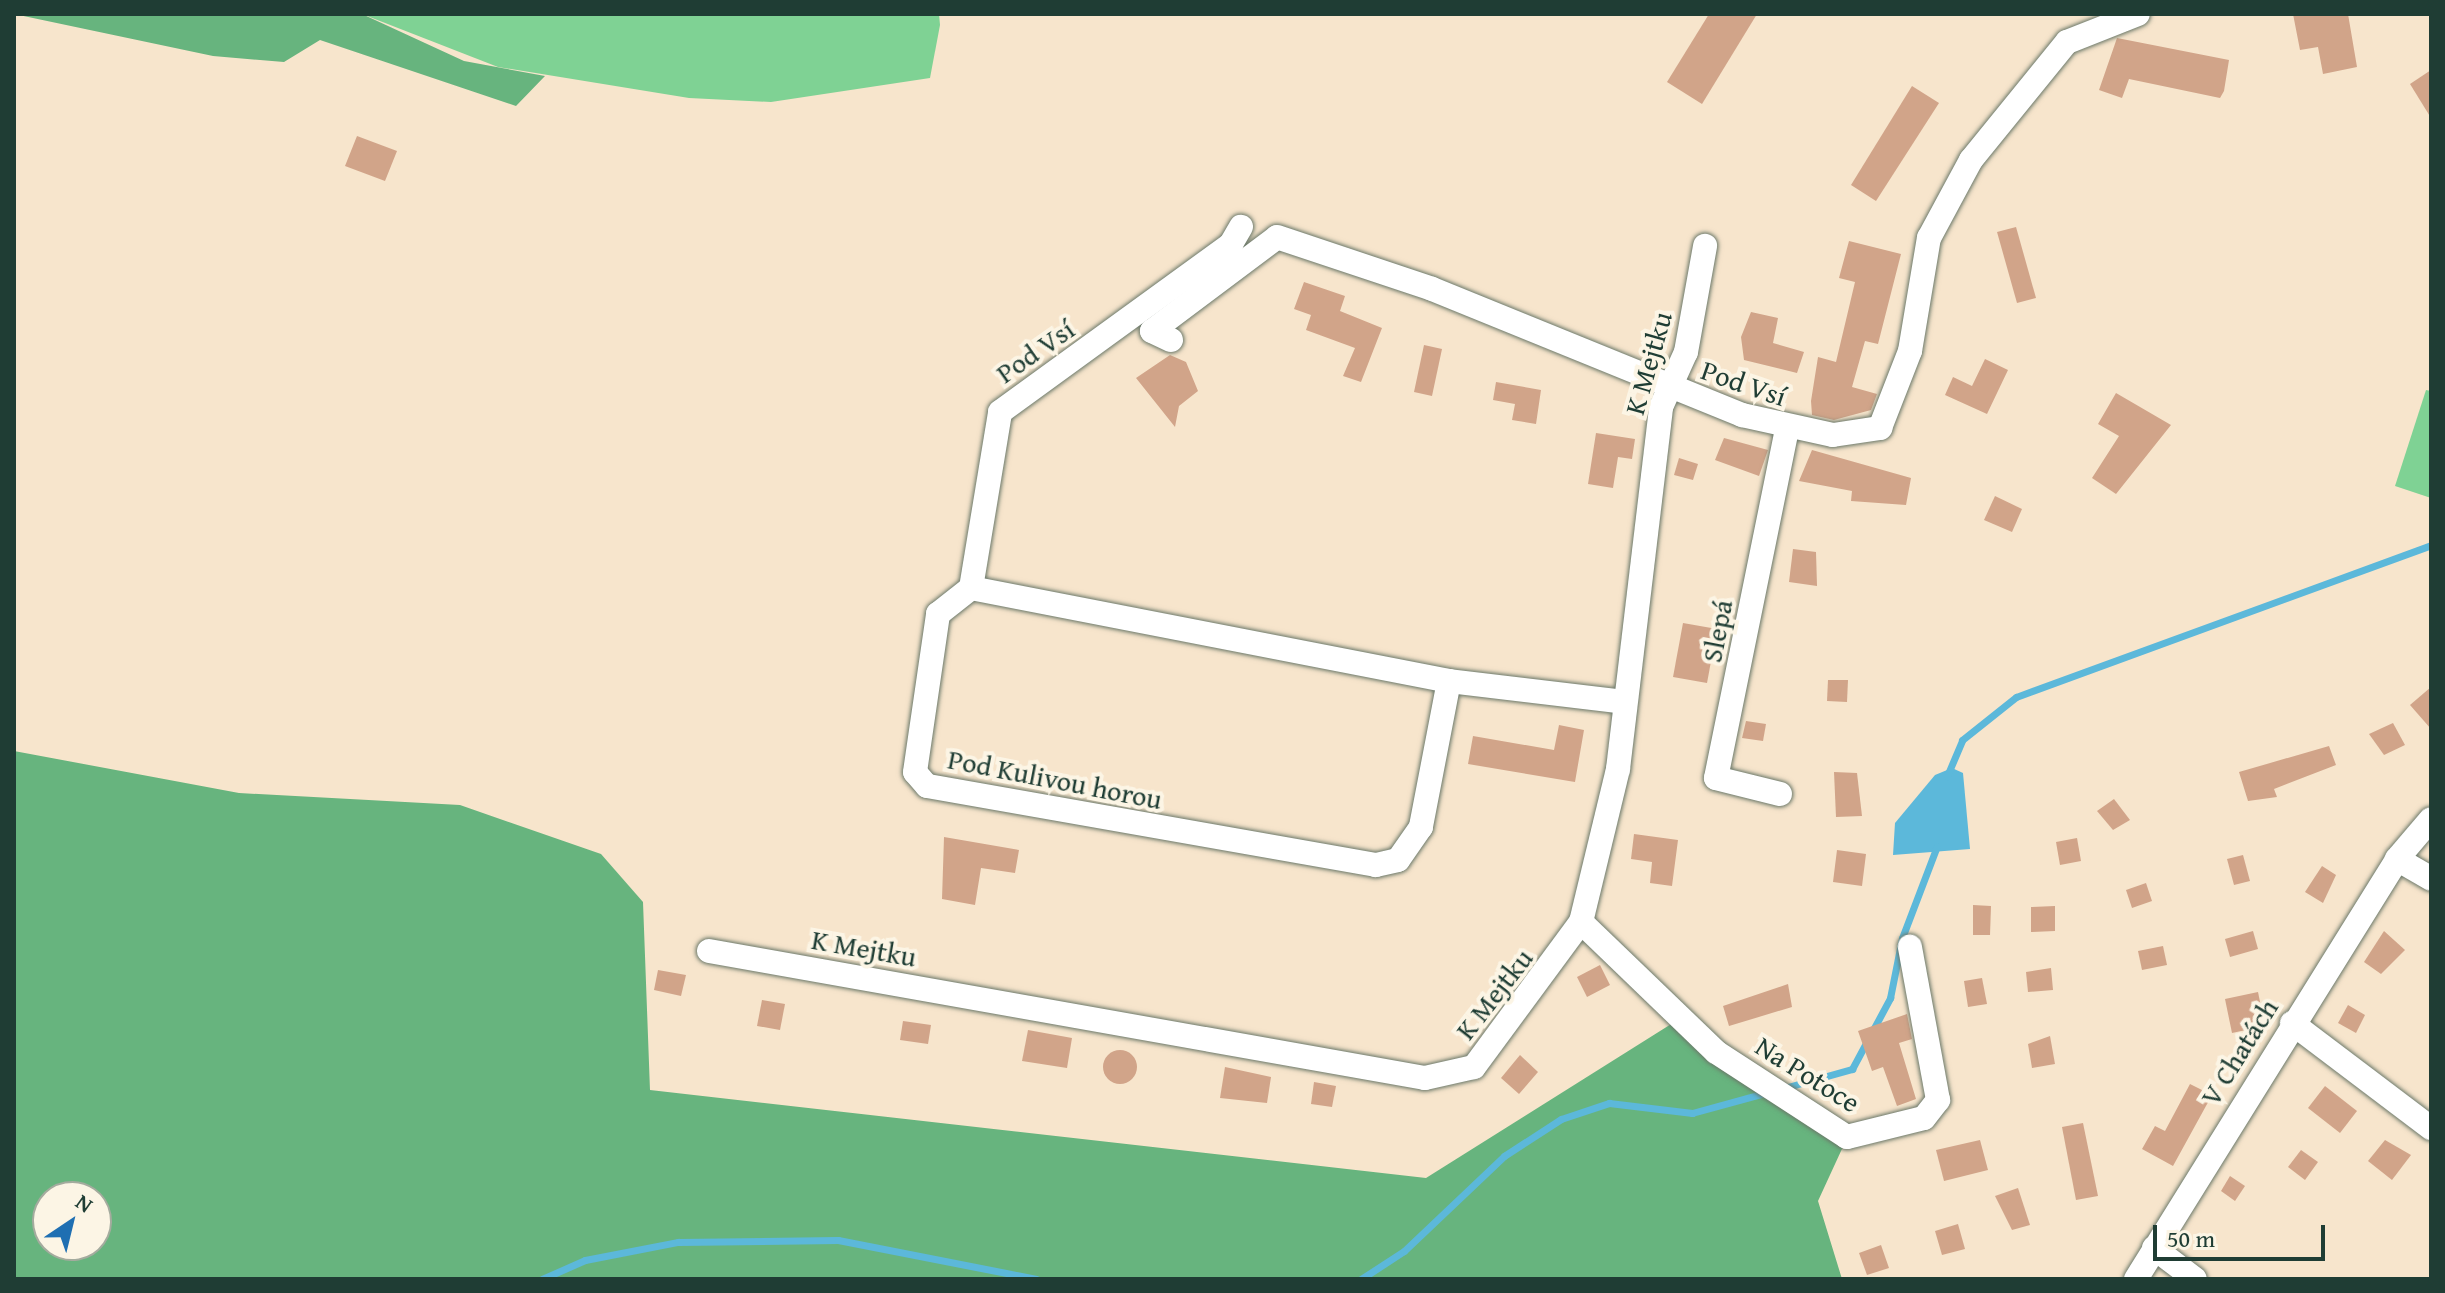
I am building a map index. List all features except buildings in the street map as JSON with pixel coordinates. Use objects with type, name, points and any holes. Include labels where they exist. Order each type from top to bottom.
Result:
[{"type":"street","name":"Pod Vsí","points":[[1171,340],[1152,331],[1277,237],[1432,289],[1671,390],[1787,430],[1833,435],[1880,428],[1910,351],[1929,238],[1971,160],[2067,42],[2138,14]]},
{"type":"street","name":"Pod Vsí","points":[[971,588],[1000,412],[1231,244],[1241,227]]},
{"type":"street","name":"K Mejtku","points":[[709,951],[1425,1078],[1474,1067],[1492,1052],[1581,922],[1618,769],[1661,407],[1686,352],[1705,246]]},
{"type":"street","name":"Slepá","points":[[1780,794],[1716,778],[1787,430]]},
{"type":"street","name":"Pod Kulivou horou","points":[[971,588],[938,614],[915,772],[927,786],[1376,865],[1398,860],[1421,827],[1449,681]]},
{"type":"street","points":[[971,588],[1449,681],[1625,702]]},
{"type":"street","name":"V Chatách","points":[[2136,1279],[2292,1023],[2397,859],[2431,819]]},
{"type":"street","points":[[2397,859],[2431,879]]},
{"type":"street","name":"Na Potoce","points":[[1581,922],[1716,1052],[1847,1137],[1924,1118],[1938,1100],[1910,947]]},
{"type":"street","points":[[2292,1023],[2431,1128]]},
{"type":"street","points":[[2154,1248],[2195,1279]]},
{"type":"green space","points":[[14,14],[362,14],[464,61],[545,76],[516,106],[320,40],[284,62],[213,56]]},
{"type":"green space","points":[[362,14],[939,14],[940,25],[930,78],[771,102],[689,98],[498,67]]},
{"type":"green space","points":[[2426,390],[2431,391],[2431,498],[2395,486]]},
{"type":"green space","points":[[14,751],[239,793],[460,805],[601,854],[643,902],[650,1090],[1426,1178],[1676,1021],[1847,1138],[1818,1201],[1842,1279],[14,1279]]},
{"type":"water","points":[[1952,768],[1963,773],[1970,849],[1893,855],[1895,823],[1935,775]]},
{"type":"waterway","points":[[1947,776],[1962,740],[2016,697],[2431,545]]},
{"type":"waterway","points":[[1784,1088],[1852,1069],[1890,998],[1902,938],[1937,846]]},
{"type":"waterway","points":[[1361,1279],[1404,1251],[1504,1156],[1561,1119],[1609,1103],[1692,1113],[1768,1092]]},
{"type":"waterway","points":[[542,1279],[585,1260],[678,1242],[838,1240],[1036,1279]]}]
